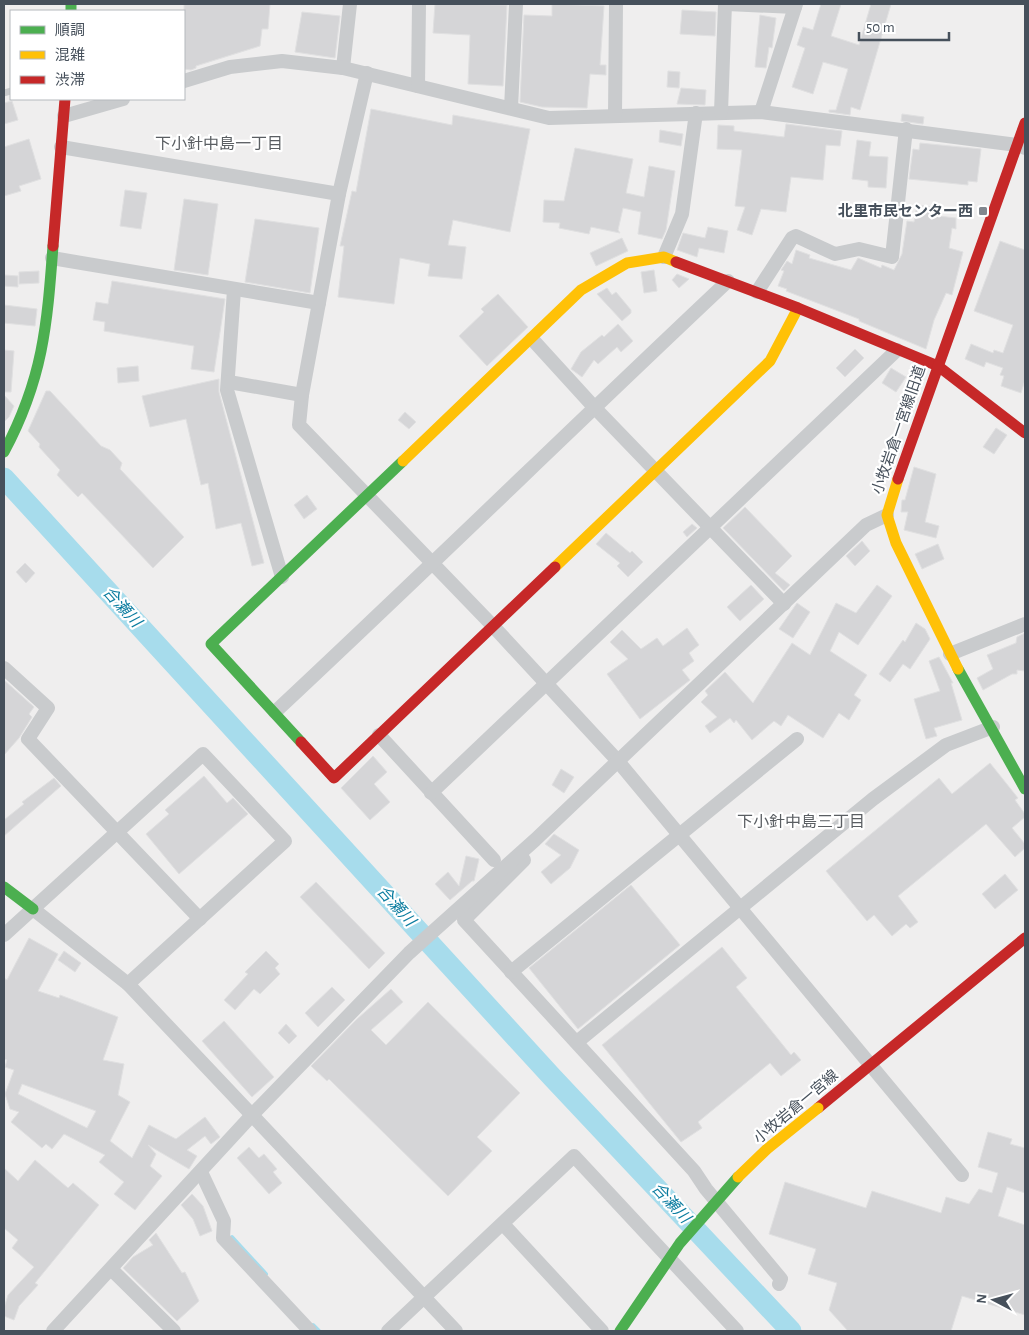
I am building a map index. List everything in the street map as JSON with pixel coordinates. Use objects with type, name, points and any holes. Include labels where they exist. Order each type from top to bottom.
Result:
[{"type":"street","points":[[343,68],[350,4]]},
{"type":"street","points":[[418,86],[420,4]]},
{"type":"street","points":[[511,108],[516,4]]},
{"type":"street","points":[[615,114],[616,4]]},
{"type":"street","points":[[721,112],[726,4],[796,5],[761,112]]},
{"type":"street","points":[[185,81],[230,67],[282,61],[343,68],[367,73],[550,118],[615,114],[761,112],[906,130],[1021,147]]},
{"type":"street","points":[[367,73],[338,194],[302,395],[299,425],[493,626],[617,760],[962,1175]]},
{"type":"street","points":[[5,449],[32,392],[42,356],[65,100]]},
{"type":"street","points":[[64,116],[120,100]]},
{"type":"street","points":[[664,257],[682,214],[696,113]]},
{"type":"street","name":"小牧岩倉一宮線旧道","points":[[1025,123],[1021,147],[938,366],[887,515],[896,543],[950,654],[993,727],[1025,788]]},
{"type":"street","points":[[757,292],[792,238],[796,236],[835,254],[859,249],[892,257],[906,130]]},
{"type":"street","points":[[61,147],[338,194]]},
{"type":"street","points":[[798,308],[770,361],[334,778],[211,644],[368,497],[581,290],[627,263],[664,257],[798,308],[938,366],[1025,433]]},
{"type":"street","points":[[52,258],[319,304]]},
{"type":"street","points":[[275,712],[433,565],[594,407],[728,281]]},
{"type":"street","points":[[234,290],[230,382],[228,390],[282,577]]},
{"type":"street","points":[[532,339],[710,529],[784,604]]},
{"type":"street","points":[[431,793],[897,350]]},
{"type":"street","points":[[230,382],[302,395]]},
{"type":"street","points":[[53,1331],[253,1114],[409,953],[534,840],[866,525],[887,515]]},
{"type":"street","points":[[950,654],[1025,624]]},
{"type":"street","points":[[4,668],[48,708],[28,738],[200,919]]},
{"type":"street","points":[[577,1042],[873,799],[946,745],[993,727]]},
{"type":"street","points":[[379,735],[494,860]]},
{"type":"street","points":[[511,972],[797,739]]},
{"type":"street","points":[[4,935],[117,830],[203,754],[284,841],[128,984]]},
{"type":"street","points":[[534,840],[535,850],[464,920],[694,1171],[706,1189],[781,1279],[780,1284]]},
{"type":"street","points":[[4,887],[128,984],[253,1114],[456,1331]]},
{"type":"street","name":"小牧岩倉一宮線","points":[[620,1331],[657,1271],[703,1214],[751,1163],[1025,938]]},
{"type":"street","points":[[388,1331],[574,1156],[737,1331]]},
{"type":"street","points":[[201,1172],[224,1221],[223,1238],[310,1331]]},
{"type":"street","points":[[503,1224],[602,1331]]},
{"type":"street","points":[[111,1269],[174,1331]]},
{"type":"building","points":[[184,4],[270,4],[268,29],[262,29],[260,46],[196,66],[196,68],[191,70],[185,69]]},
{"type":"building","points":[[435,4],[507,5],[503,86],[468,84],[470,35],[433,33]]},
{"type":"building","points":[[552,4],[604,6],[600,65],[606,65],[606,75],[590,74],[587,108],[542,107],[520,102],[524,15],[552,16]]},
{"type":"building","points":[[821,4],[841,4],[831,36],[859,45],[871,4],[891,4],[860,110],[851,107],[850,115],[829,112],[829,110],[836,110],[848,69],[823,62],[813,94],[792,87],[805,48],[797,45],[803,27],[813,30]]},
{"type":"building","points":[[682,10],[716,12],[715,36],[680,34]]},
{"type":"building","points":[[302,12],[340,16],[335,58],[295,52]]},
{"type":"building","points":[[760,15],[776,18],[772,48],[769,47],[766,68],[755,67]]},
{"type":"building","points":[[668,71],[680,72],[679,88],[667,87]]},
{"type":"building","points":[[681,88],[706,90],[705,105],[677,104]]},
{"type":"building","points":[[12,101],[18,120],[4,124],[4,103]]},
{"type":"building","points":[[371,109],[452,125],[453,115],[530,129],[510,232],[453,220],[448,245],[466,247],[462,279],[428,276],[430,264],[400,258],[394,304],[338,297],[344,246],[340,246],[352,191],[356,192]]},
{"type":"building","points":[[902,114],[924,117],[923,124],[901,121]]},
{"type":"building","points":[[786,124],[842,131],[840,146],[826,145],[823,180],[791,177],[786,212],[761,209],[752,235],[737,230],[745,207],[735,206],[742,150],[717,149],[718,125],[734,126],[734,131],[784,137]]},
{"type":"building","points":[[660,130],[683,134],[681,146],[659,142]]},
{"type":"building","points":[[29,139],[41,179],[19,186],[21,191],[4,196],[4,147]]},
{"type":"building","points":[[857,140],[871,142],[869,156],[888,157],[886,188],[868,187],[868,181],[852,179]]},
{"type":"building","points":[[920,143],[981,149],[977,182],[968,181],[968,185],[909,179],[913,149],[919,150]]},
{"type":"building","points":[[575,148],[633,159],[626,193],[644,197],[649,166],[675,171],[666,230],[662,239],[638,234],[641,212],[623,208],[618,230],[620,233],[591,227],[589,234],[559,228],[560,223],[543,222],[544,200],[564,201]]},
{"type":"building","points":[[125,190],[147,193],[141,229],[120,226]]},
{"type":"building","points":[[184,199],[218,204],[208,275],[174,270]]},
{"type":"building","points":[[917,205],[939,208],[938,216],[956,218],[956,229],[952,228],[949,248],[963,252],[952,295],[946,293],[934,320],[926,349],[778,286],[784,271],[781,270],[787,261],[792,264],[796,250],[810,255],[809,258],[851,270],[858,258],[881,268],[882,265],[894,270],[902,254],[907,221],[914,222]]},
{"type":"building","points":[[255,219],[319,228],[310,293],[245,282]]},
{"type":"building","points":[[708,227],[728,231],[724,253],[699,248],[697,257],[677,250],[683,233],[705,238]]},
{"type":"building","points":[[622,238],[628,251],[596,266],[590,253]]},
{"type":"building","points":[[1000,241],[1025,250],[1025,380],[1021,393],[1001,386],[1004,376],[1000,375],[1003,368],[986,362],[984,367],[965,359],[971,344],[993,353],[994,350],[1003,353],[1013,325],[974,311]]},
{"type":"building","points":[[654,270],[657,291],[644,293],[641,272]]},
{"type":"building","points":[[39,271],[39,283],[19,284],[19,272]]},
{"type":"building","points":[[677,274],[689,279],[679,288],[672,280]]},
{"type":"building","points":[[4,275],[18,276],[18,287],[4,286]]},
{"type":"building","points":[[112,281],[225,299],[214,372],[191,369],[194,346],[104,331],[105,322],[93,320],[96,302],[108,304]]},
{"type":"building","points":[[607,288],[612,295],[616,292],[631,310],[631,313],[622,321],[597,294]]},
{"type":"building","points":[[498,294],[528,327],[487,366],[459,336],[484,312],[481,309]]},
{"type":"building","points":[[4,305],[37,309],[35,326],[4,323]]},
{"type":"building","points":[[618,324],[633,341],[621,352],[617,347],[598,364],[594,360],[582,377],[571,369],[581,352],[602,335],[604,337]]},
{"type":"building","points":[[855,349],[864,358],[845,377],[836,368]]},
{"type":"building","points":[[4,350],[14,351],[11,392],[4,392]]},
{"type":"building","points":[[138,366],[139,381],[118,383],[117,368]]},
{"type":"building","points":[[891,368],[906,377],[896,392],[882,383]]},
{"type":"building","points":[[219,379],[219,392],[264,563],[252,566],[241,523],[216,529],[208,483],[201,485],[186,419],[150,427],[142,396]]},
{"type":"building","points":[[46,391],[50,391],[101,446],[110,450],[122,463],[120,469],[184,537],[153,568],[82,493],[78,497],[57,475],[60,470],[39,447],[40,444],[28,431]]},
{"type":"building","points":[[4,395],[14,406],[9,417],[4,422]]},
{"type":"building","points":[[405,412],[416,422],[409,429],[398,420]]},
{"type":"building","points":[[996,428],[1007,435],[994,454],[983,447]]},
{"type":"building","points":[[914,467],[936,474],[925,522],[939,526],[936,538],[904,530],[908,512],[901,512],[902,500],[905,500]]},
{"type":"building","points":[[307,495],[317,509],[304,519],[294,505]]},
{"type":"building","points":[[745,507],[792,556],[775,573],[790,585],[784,591],[723,528]]},
{"type":"building","points":[[692,524],[697,528],[687,537],[683,532]]},
{"type":"building","points":[[606,533],[630,553],[632,551],[643,562],[628,577],[617,566],[620,563],[596,544]]},
{"type":"building","points":[[862,541],[870,551],[855,566],[846,556]]},
{"type":"building","points":[[938,544],[944,559],[922,569],[915,554]]},
{"type":"building","points":[[25,563],[35,573],[26,583],[16,572]]},
{"type":"building","points":[[751,585],[764,599],[740,621],[727,607]]},
{"type":"building","points":[[877,585],[892,596],[858,645],[839,632],[830,651],[867,675],[854,695],[861,700],[849,720],[839,713],[823,738],[788,715],[781,726],[774,721],[752,740],[736,720],[734,723],[730,718],[710,733],[705,726],[717,717],[701,702],[708,695],[705,691],[725,672],[753,703],[792,643],[810,655],[836,603],[856,613]]},
{"type":"building","points":[[797,603],[810,612],[793,638],[779,629]]},
{"type":"building","points":[[916,623],[925,629],[930,639],[910,669],[903,664],[890,682],[879,674],[903,640],[905,642]]},
{"type":"building","points":[[687,628],[699,645],[689,653],[694,661],[682,670],[690,680],[640,719],[607,674],[628,659],[610,642],[622,630],[641,649],[657,638],[663,646]]},
{"type":"building","points":[[1025,633],[1025,671],[1017,670],[1017,674],[1012,674],[983,690],[977,678],[993,669],[987,655],[1016,643],[1017,637]]},
{"type":"building","points":[[939,657],[953,683],[951,683],[962,720],[934,728],[937,736],[926,739],[914,699],[940,691],[929,661]]},
{"type":"building","points":[[4,680],[34,707],[29,714],[32,717],[19,738],[4,755]]},
{"type":"building","points":[[373,756],[387,772],[374,784],[390,802],[370,820],[341,788]]},
{"type":"building","points":[[990,763],[1018,798],[1015,800],[1025,814],[1025,817],[1012,828],[1025,844],[1025,848],[1015,857],[986,824],[898,896],[918,922],[910,928],[906,924],[892,936],[874,915],[867,921],[826,871],[939,778],[952,794]]},
{"type":"building","points":[[561,769],[574,777],[564,793],[552,785]]},
{"type":"building","points":[[204,776],[227,803],[233,798],[248,814],[179,874],[146,834],[169,814],[165,810]]},
{"type":"building","points":[[54,778],[61,786],[4,836],[4,820],[24,804],[22,802]]},
{"type":"building","points":[[554,834],[579,850],[570,868],[551,884],[541,872],[561,855],[545,844]]},
{"type":"building","points":[[466,856],[479,859],[474,881],[450,900],[435,884],[448,872],[459,886]]},
{"type":"building","points":[[1005,874],[1018,890],[995,909],[982,894]]},
{"type":"building","points":[[316,882],[385,953],[369,969],[300,897]]},
{"type":"building","points":[[631,885],[680,945],[578,1029],[529,968]]},
{"type":"building","points":[[29,938],[58,954],[38,991],[59,998],[60,995],[118,1017],[103,1060],[124,1064],[118,1095],[130,1102],[110,1141],[132,1158],[149,1125],[176,1139],[205,1117],[220,1137],[211,1144],[205,1136],[187,1150],[197,1156],[189,1169],[148,1145],[156,1154],[150,1166],[162,1176],[135,1210],[114,1194],[124,1182],[99,1162],[105,1155],[64,1134],[52,1149],[46,1144],[42,1148],[11,1122],[19,1112],[10,1109],[5,1094],[14,1070],[5,1067],[7,1060],[4,1059],[4,978],[7,980]],"holes":[[[22,1084],[96,1111],[87,1128],[18,1094]]]},
{"type":"building","points":[[722,947],[747,978],[736,987],[791,1055],[794,1052],[801,1060],[781,1076],[770,1063],[698,1122],[702,1128],[681,1142],[602,1045]]},
{"type":"building","points":[[64,951],[81,963],[75,972],[58,960]]},
{"type":"building","points":[[266,951],[279,964],[275,968],[280,974],[260,994],[254,989],[235,1010],[224,1000],[248,974],[245,972]]},
{"type":"building","points":[[332,987],[345,1000],[318,1027],[305,1013]]},
{"type":"building","points":[[391,989],[403,1002],[371,1030],[386,1045],[428,1002],[520,1093],[477,1137],[492,1151],[448,1196],[329,1079],[327,1081],[311,1066],[357,1019]]},
{"type":"building","points":[[224,1021],[274,1077],[252,1097],[202,1041]]},
{"type":"building","points":[[286,1024],[297,1036],[289,1044],[278,1033]]},
{"type":"building","points":[[988,1132],[1012,1139],[1010,1144],[1025,1148],[1025,1193],[1007,1187],[998,1216],[1025,1225],[1025,1315],[962,1296],[951,1331],[848,1331],[829,1310],[837,1283],[808,1274],[816,1249],[769,1234],[785,1182],[866,1208],[872,1191],[941,1213],[946,1197],[969,1204],[979,1189],[992,1193],[998,1173],[978,1167]]},
{"type":"building","points":[[249,1147],[259,1158],[264,1154],[277,1169],[273,1172],[282,1183],[269,1194],[237,1158]]},
{"type":"building","points":[[35,1160],[68,1188],[73,1183],[99,1205],[35,1283],[38,1285],[19,1306],[14,1320],[4,1316],[8,1295],[34,1267],[12,1248],[18,1240],[4,1228],[4,1168],[18,1181]]},
{"type":"building","points":[[192,1194],[203,1206],[212,1231],[200,1236],[193,1219],[181,1205]]},
{"type":"building","points":[[156,1233],[182,1273],[185,1272],[199,1301],[177,1321],[123,1268],[133,1257],[153,1245],[149,1240]]},
{"type":"waterway","name":"合瀬川","points":[[4,478],[552,1077],[791,1331]]},
{"type":"waterway","points":[[232,1237],[266,1274]]},
{"type":"waterway","points":[[313,1325],[319,1331]]},
{"type":"traffic: fast","points":[[71,4],[71,10]]},
{"type":"traffic: fast","points":[[4,452],[27,400],[41,352],[53,246]]},
{"type":"traffic: fast","points":[[301,742],[211,644],[403,461]]},
{"type":"traffic: fast","points":[[958,669],[1025,789]]},
{"type":"traffic: fast","points":[[4,887],[33,909]]},
{"type":"traffic: fast","points":[[620,1331],[680,1243],[738,1177]]},
{"type":"traffic: slow","points":[[403,461],[581,290],[627,263],[664,257],[676,262]]},
{"type":"traffic: slow","points":[[555,567],[770,361],[798,308]]},
{"type":"traffic: slow","points":[[898,479],[887,515],[896,543],[958,669]]},
{"type":"traffic: slow","points":[[738,1177],[767,1149],[818,1108]]},
{"type":"traffic: jam","points":[[53,246],[65,100]]},
{"type":"traffic: jam","points":[[898,479],[1025,123]]},
{"type":"traffic: jam","points":[[676,262],[798,308],[938,366],[1025,433]]},
{"type":"traffic: jam","points":[[301,742],[334,778],[555,567]]},
{"type":"traffic: jam","points":[[818,1108],[1025,938]]},
{"type":"place","name":"北里市民センター西","points":[[983,211]]},
{"type":"district","name":"下小針中島一丁目","points":[[219,144]]},
{"type":"district","name":"下小針中島三丁目","points":[[801,822]]}]
